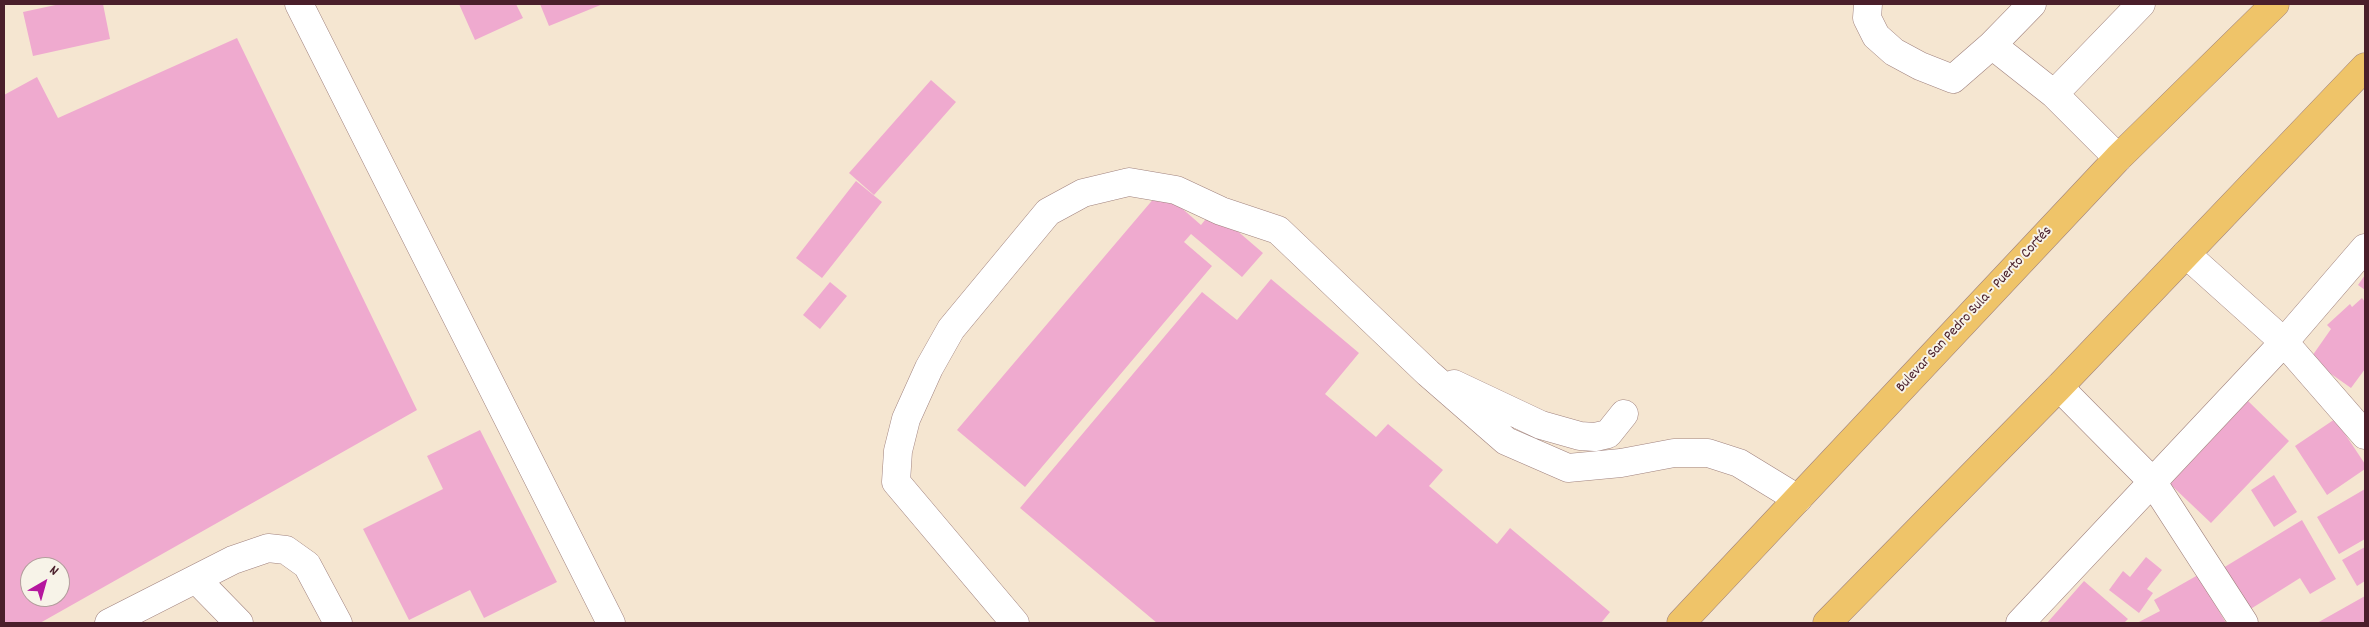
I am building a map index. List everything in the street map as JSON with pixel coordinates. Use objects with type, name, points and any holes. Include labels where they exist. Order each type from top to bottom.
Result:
[{"type":"highway","name":"Bulevar San Pedro Sula - Puerto Cortés","points":[[1681,623],[2118,158],[2275,4]]},
{"type":"highway","points":[[1827,623],[2059,388],[2365,67]]},
{"type":"street","points":[[298,4],[611,623]]},
{"type":"street","points":[[1868,4],[1867,18],[1876,36],[1902,57],[1953,80],[1992,45],[2032,4]]},
{"type":"street","points":[[2054,94],[2141,4]]},
{"type":"street","points":[[1992,45],[2054,94],[2118,158]]},
{"type":"street","points":[[1015,623],[896,482],[898,451],[906,419],[951,329],[1048,212],[1082,193],[1129,182],[1176,190],[1221,211],[1278,230],[1428,373],[1506,441],[1568,468],[1621,463],[1674,452],[1708,454],[1739,463],[1798,499]]},
{"type":"street","points":[[2020,623],[2284,342],[2365,248]]},
{"type":"street","points":[[2186,254],[2284,342],[2365,435]]},
{"type":"street","points":[[1428,373],[1541,425],[1565,433],[1596,437],[1608,434],[1624,414]]},
{"type":"street","points":[[2059,388],[2152,481],[2244,623]]},
{"type":"street","points":[[109,623],[233,560],[268,548],[286,550],[307,565],[338,623]]},
{"type":"street","points":[[196,579],[239,623]]},
{"type":"building","points":[[60,4],[103,4],[110,39],[33,56],[23,12]]},
{"type":"building","points":[[459,4],[516,4],[523,18],[475,40]]},
{"type":"building","points":[[540,4],[603,4],[549,26]]},
{"type":"building","points":[[237,38],[417,410],[70,606],[70,557],[20,557],[20,607],[68,607],[40,623],[4,623],[4,95],[37,77],[58,118]]},
{"type":"building","points":[[931,80],[956,102],[874,195],[849,173]]},
{"type":"building","points":[[856,181],[882,202],[822,278],[796,258]]},
{"type":"building","points":[[1161,190],[1201,225],[1213,210],[1263,253],[1242,277],[1191,234],[1184,242],[1212,266],[1025,487],[957,430]]},
{"type":"building","points":[[2365,275],[2365,290],[2358,285]]},
{"type":"building","points":[[1271,279],[1359,353],[1325,394],[1376,437],[1388,424],[1443,470],[1429,486],[1497,544],[1510,528],[1610,612],[1601,623],[1157,623],[1020,508],[1202,292],[1237,320]]},
{"type":"building","points":[[830,282],[847,296],[820,329],[803,315]]},
{"type":"building","points":[[2362,298],[2365,302],[2365,369],[2351,388],[2310,359],[2331,329],[2327,325],[2350,304],[2352,307]]},
{"type":"building","points":[[2248,401],[2289,441],[2211,523],[2170,484]]},
{"type":"building","points":[[2335,419],[2365,464],[2365,469],[2327,495],[2295,446]]},
{"type":"building","points":[[480,430],[557,582],[484,618],[470,590],[409,620],[363,529],[443,489],[427,456]]},
{"type":"building","points":[[2274,475],[2297,512],[2274,527],[2251,490]]},
{"type":"building","points":[[2365,489],[2365,539],[2339,554],[2317,517]]},
{"type":"building","points":[[2302,520],[2336,579],[2310,594],[2300,578],[2249,610],[2223,568]]},
{"type":"building","points":[[2365,547],[2365,581],[2357,586],[2342,560]]},
{"type":"building","points":[[2146,557],[2162,570],[2147,589],[2153,593],[2139,613],[2109,590],[2123,571],[2130,577]]},
{"type":"building","points":[[2198,575],[2226,623],[2137,623],[2160,611],[2154,600]]},
{"type":"building","points":[[2084,581],[2128,619],[2124,623],[2047,623]]},
{"type":"building","points":[[2365,596],[2365,623],[2317,623]]}]
